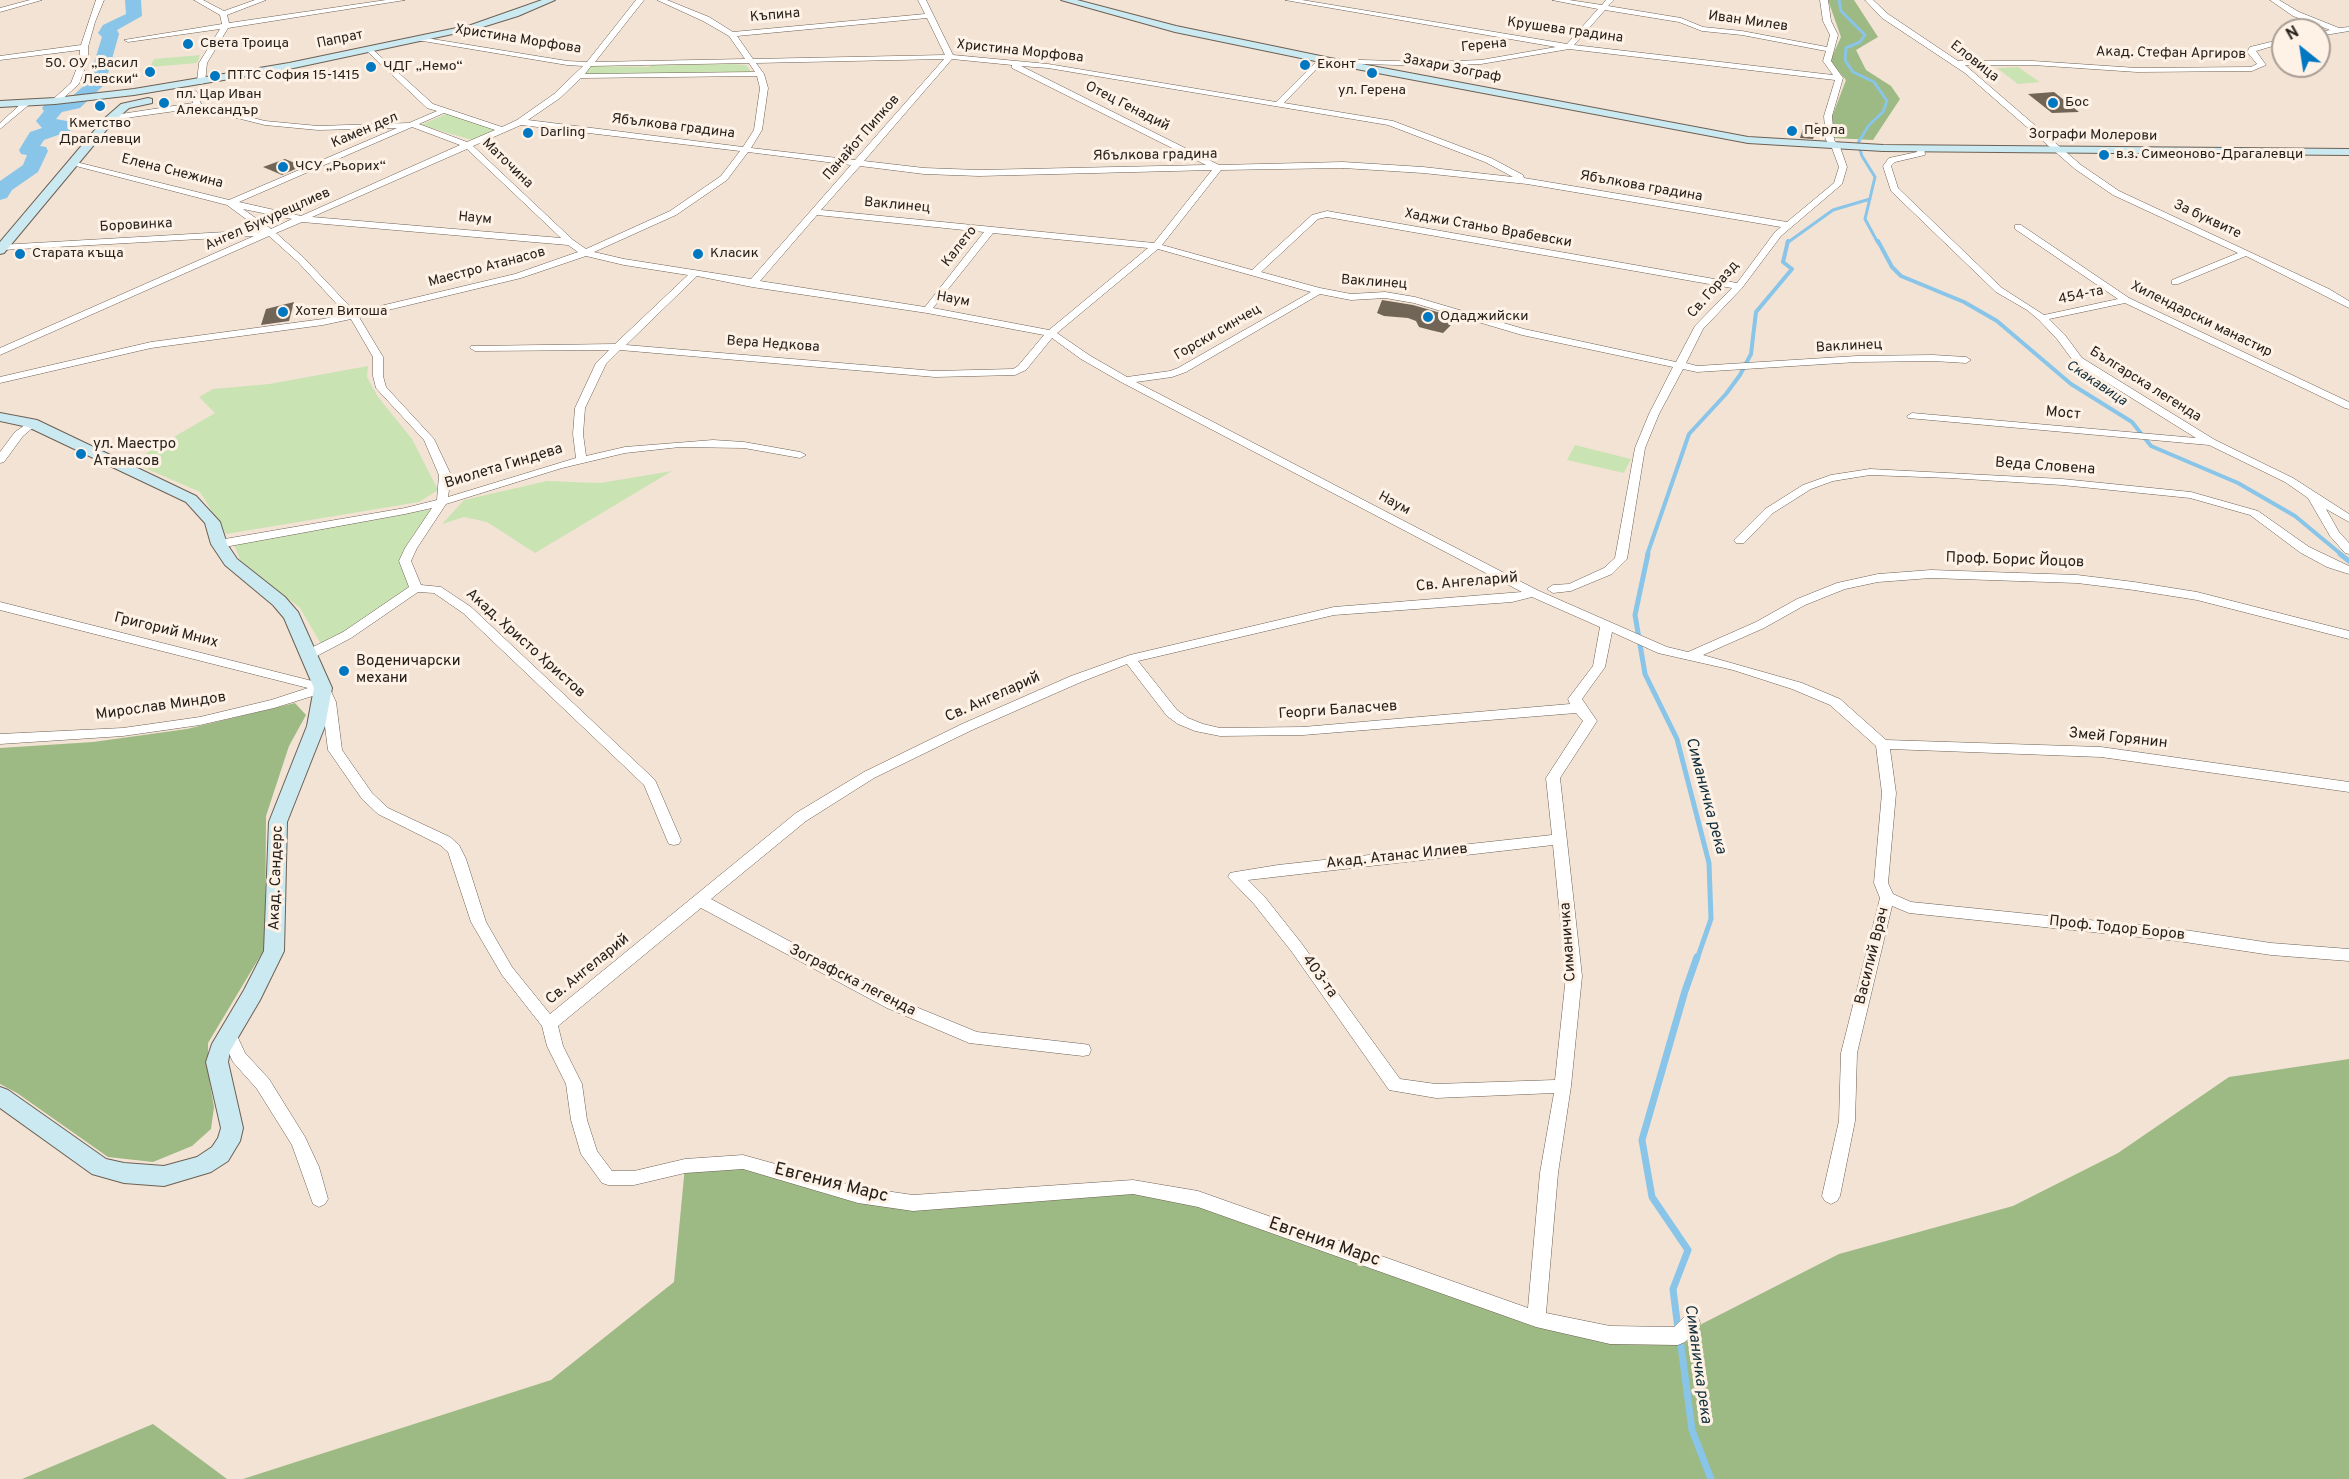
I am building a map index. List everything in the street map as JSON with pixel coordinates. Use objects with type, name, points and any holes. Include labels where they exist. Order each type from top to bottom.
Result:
[{"type":"street","points":[[0,10],[38,0]]},
{"type":"street","points":[[55,101],[75,84],[84,60],[84,47],[91,22],[100,0]]},
{"type":"street","points":[[1,248],[111,118],[128,105],[193,92],[201,82],[203,63],[226,25],[223,14],[198,0]]},
{"type":"street","points":[[223,14],[261,0]]},
{"type":"street","points":[[128,40],[401,0]]},
{"type":"street","name":"Папрат","points":[[0,104],[69,100],[201,82],[423,39],[494,21],[550,0]]},
{"type":"street","name":"Ангел Букурещлиев","points":[[0,352],[520,122],[558,96],[579,76],[640,0]]},
{"type":"street","name":"Маестро Атанасов","points":[[0,380],[151,345],[354,316],[518,276],[585,253],[674,213],[723,178],[746,149],[758,130],[764,106],[764,88],[760,74],[732,34],[706,19],[661,0]]},
{"type":"street","points":[[922,0],[951,57]]},
{"type":"street","name":"Захари Зограф","points":[[1066,0],[1175,29],[1718,135],[1780,143],[1842,147]]},
{"type":"street","name":"Крушева градина","points":[[1289,0],[1569,47],[1839,78]]},
{"type":"street","name":"Иван Милев","points":[[1556,0],[1682,20],[1702,29],[1742,33],[1832,50]]},
{"type":"street","points":[[1569,47],[1610,0]]},
{"type":"street","points":[[1824,0],[1827,21],[1834,35],[1832,50],[1827,61],[1839,78]]},
{"type":"street","name":"Еловица","points":[[1869,0],[1885,16],[1968,71],[2060,151]]},
{"type":"street","points":[[2274,0],[2296,14],[2336,30]]},
{"type":"street","name":"Къпина","points":[[732,34],[929,16]]},
{"type":"street","points":[[2331,31],[2349,29]]},
{"type":"street","name":"Христина Морфова","points":[[423,39],[567,63],[590,64],[951,57],[1005,61],[1390,123],[1488,160],[1527,181]]},
{"type":"street","name":"Акад. Стефан Аргиров","points":[[1955,63],[2033,63],[2137,70],[2252,69],[2262,65],[2251,52],[2253,49],[2271,44]]},
{"type":"street","points":[[0,58],[84,47]]},
{"type":"street","name":"Герена","points":[[1326,60],[1429,64],[1481,62],[1569,47]]},
{"type":"street","points":[[370,49],[430,106],[503,130]]},
{"type":"street","name":"Панайот Пипков","points":[[752,284],[951,57]]},
{"type":"street","points":[[1278,104],[1326,60]]},
{"type":"street","name":"Отец Генадий","points":[[1005,61],[1218,168]]},
{"type":"street","name":"Христина Морфова","points":[[579,76],[760,74]]},
{"type":"street","name":"Св. Горазд","points":[[1553,589],[1571,586],[1608,571],[1621,559],[1640,448],[1654,414],[1682,366],[1699,328],[1739,286],[1778,234],[1838,184],[1843,167],[1842,147],[1830,140],[1828,116],[1839,78]]},
{"type":"street","points":[[193,92],[198,105]]},
{"type":"street","points":[[0,127],[27,103]]},
{"type":"street","points":[[111,118],[198,105],[226,115],[255,121],[308,127],[381,128],[413,125]]},
{"type":"street","name":"Камен дел","points":[[230,202],[443,111]]},
{"type":"street","name":"Ябълкова градина","points":[[520,122],[924,171],[979,173],[1343,165],[1423,170],[1527,181],[1788,225]]},
{"type":"street","name":"Маточина","points":[[413,125],[469,146],[570,242]]},
{"type":"street","name":"Зографи Молерови","points":[[1842,147],[2060,151],[2349,152]]},
{"type":"street","name":"Българска легенда","points":[[1921,149],[1922,153],[1892,160],[1887,166],[1894,189],[1999,290],[2042,318],[2061,337],[2078,360],[2211,442],[2263,465],[2312,493],[2349,519]]},
{"type":"street","name":"За буквите","points":[[2060,151],[2116,193],[2247,253],[2326,291],[2349,305]]},
{"type":"street","name":"Елена Снежина","points":[[75,163],[230,202],[271,233],[301,260],[354,316],[378,357],[378,376],[381,388],[429,439],[445,475],[442,502]]},
{"type":"street","points":[[1051,333],[1156,246],[1218,168]]},
{"type":"street","name":"Наум","points":[[230,202],[303,219],[570,242],[585,253],[624,262],[927,310],[1051,333],[1084,357],[1125,380],[1533,593],[1663,650],[1690,656]]},
{"type":"street","name":"Ваклинец","points":[[816,212],[1156,246],[1319,291],[1351,297],[1385,295],[1414,300],[1522,332],[1697,369],[1868,359],[1966,360]]},
{"type":"street","name":"Хаджи Станьо Врабевски","points":[[1254,273],[1316,217],[1327,214],[1739,286]]},
{"type":"street","name":"Хилендарски манастир","points":[[2018,227],[2126,300],[2349,406]]},
{"type":"street","name":"Калето","points":[[927,310],[992,228]]},
{"type":"street","name":"Боровинка","points":[[1,248],[271,233]]},
{"type":"street","points":[[2175,282],[2247,253]]},
{"type":"street","points":[[583,459],[580,455],[578,434],[580,408],[601,363],[694,274]]},
{"type":"street","name":"Горски синчец","points":[[1125,380],[1172,374],[1182,370],[1319,291]]},
{"type":"street","name":"454-та","points":[[2042,318],[2126,300]]},
{"type":"street","name":"Вера Недкова","points":[[475,348],[619,346],[935,374],[1002,374],[1015,372],[1022,368],[1051,333]]},
{"type":"street","name":"Мост","points":[[1912,416],[2211,442]]},
{"type":"street","points":[[0,417],[32,423],[191,499],[212,522],[219,544],[242,573],[287,609],[310,654],[323,688]]},
{"type":"street","points":[[0,460],[19,434],[32,423]]},
{"type":"street","name":"Виолета Гиндева","points":[[219,544],[442,502],[583,459],[650,446],[712,443],[744,445],[800,455]]},
{"type":"street","name":"Веда Словена","points":[[1740,540],[1768,511],[1807,487],[1831,478],[1870,471],[2062,482],[2191,495],[2254,513],[2305,550],[2331,564],[2349,570]]},
{"type":"street","points":[[2312,493],[2334,534],[2349,550]]},
{"type":"street","points":[[310,654],[347,635],[416,588],[405,561],[411,548],[442,502]]},
{"type":"street","name":"Проф. Борис Йоцов","points":[[1690,656],[1760,625],[1801,602],[1841,586],[1878,578],[1931,574],[2077,579],[2134,586],[2197,596],[2349,635]]},
{"type":"street","name":"Акад. Христо Христов","points":[[416,588],[437,590],[467,610],[650,783],[674,840]]},
{"type":"street","name":"Св. Ангеларий","points":[[549,1024],[801,817],[869,775],[967,727],[1076,679],[1130,659],[1334,611],[1432,602],[1512,598],[1533,593]]},
{"type":"street","name":"Григорий Мних","points":[[0,606],[323,688]]},
{"type":"street","points":[[1579,708],[1575,699],[1599,667],[1607,626]]},
{"type":"street","points":[[1690,656],[1786,682],[1835,702],[1883,744]]},
{"type":"street","name":"Георги Баласчев","points":[[1130,659],[1172,712],[1183,721],[1200,728],[1220,732],[1303,731],[1579,708]]},
{"type":"street","name":"Мирослав Миндов","points":[[0,739],[123,732],[200,721],[274,704],[323,688]]},
{"type":"street","name":"Евгения Марс","points":[[323,688],[329,702],[335,750],[367,795],[382,811],[444,841],[454,849],[479,922],[507,971],[549,1024],[555,1046],[574,1084],[579,1120],[590,1154],[608,1178],[633,1178],[685,1166],[743,1162],[858,1195],[913,1203],[1133,1186],[1198,1199],[1536,1319],[1610,1335],[1685,1330]]},
{"type":"street","name":"Акад. Сандерс","points":[[0,1096],[100,1167],[143,1176],[164,1176],[185,1172],[203,1165],[220,1154],[229,1141],[232,1128],[217,1062],[219,1050],[253,994],[274,951],[278,822],[316,726],[323,688]]},
{"type":"street","name":"Симаничка","points":[[1536,1319],[1549,1173],[1563,1086],[1574,976],[1553,778],[1575,748],[1590,721],[1590,717],[1579,708]]},
{"type":"street","name":"Змей Горянин","points":[[1883,744],[2101,752],[2349,788]]},
{"type":"street","name":"Василий Врач","points":[[1832,1196],[1847,1121],[1849,1053],[1887,898],[1881,883],[1889,793],[1883,744]]},
{"type":"street","name":"Акад. Атанас Илиев","points":[[1235,877],[1278,870],[1559,839]]},
{"type":"street","name":"403-та","points":[[1235,877],[1259,900],[1297,948],[1395,1085],[1436,1091],[1563,1086]]},
{"type":"street","name":"Проф. Тодор Боров","points":[[1887,898],[1909,907],[2178,935],[2271,949],[2349,955]]},
{"type":"street","name":"Зографска легенда","points":[[699,900],[893,1004],[975,1038],[1083,1050]]},
{"type":"street","points":[[228,1035],[239,1057],[272,1096],[299,1143],[310,1167],[319,1199]]},
{"type":"green space","points":[[1828,0],[1854,0],[1878,37],[1856,50],[1866,70],[1891,86],[1900,99],[1873,140],[1833,138],[1832,117],[1846,80],[1830,61],[1841,37]]},
{"type":"green space","points":[[200,55],[197,63],[150,67],[154,59]]},
{"type":"green space","points":[[651,65],[746,65],[753,74],[583,75],[591,66],[649,67]]},
{"type":"green space","points":[[2018,67],[2040,82],[2018,84],[1997,68]]},
{"type":"green space","points":[[446,114],[497,129],[472,140],[421,125]]},
{"type":"green space","points":[[368,366],[367,377],[378,397],[412,439],[438,490],[419,502],[226,534],[200,492],[131,462],[215,413],[199,397],[213,389],[269,384]]},
{"type":"green space","points":[[1575,445],[1631,459],[1624,473],[1567,460]]},
{"type":"green space","points":[[672,471],[535,553],[487,522],[464,517],[442,524],[464,500],[547,481],[600,483]]},
{"type":"green space","points":[[432,509],[407,544],[400,559],[419,586],[350,632],[321,644],[300,608],[240,560],[234,544]]},
{"type":"green space","points":[[295,703],[306,715],[289,746],[266,816],[265,948],[208,1043],[208,1072],[214,1107],[211,1129],[192,1146],[153,1162],[108,1157],[17,1093],[0,1084],[0,748],[93,742],[187,729]]},
{"type":"green space","points":[[2349,1059],[2349,1479],[243,1479],[551,1380],[674,1282],[685,1166],[743,1162],[913,1203],[1133,1187],[1198,1199],[1536,1319],[1678,1336],[1839,1254],[2013,1206],[2118,1153],[2229,1077]]},
{"type":"green space","points":[[153,1424],[227,1479],[22,1479]]},
{"type":"building","name":"Бос","points":[[2054,92],[2079,112],[2052,113],[2028,94]]},
{"type":"building","points":[[1805,122],[1818,123],[1813,139],[1800,138]]},
{"type":"building","name":"ЧСУ „Рьорих“","points":[[285,159],[302,166],[282,175],[263,167]]},
{"type":"building","name":"Одаджийски","points":[[1382,300],[1413,305],[1458,318],[1443,333],[1430,330],[1419,327],[1416,321],[1408,318],[1384,316],[1377,313]]},
{"type":"building","name":"Хотел Витоша","points":[[294,302],[289,321],[261,325],[266,309]]},
{"type":"waterway","points":[[0,194],[4,187],[31,168],[39,151],[28,150],[37,136],[66,126],[47,124],[45,121],[53,112],[51,108],[74,104],[96,84],[111,34],[106,33],[109,28],[134,16],[133,0]]},
{"type":"waterway","points":[[1839,0],[1841,11],[1865,35],[1860,42],[1846,48],[1845,60],[1853,72],[1874,82],[1887,101],[1883,112],[1869,125],[1858,143],[1862,156],[1875,177],[1870,199]]},
{"type":"waterway","name":"Симаничка река","points":[[1788,243],[1833,210],[1870,199]]},
{"type":"waterway","name":"Скакавица","points":[[1870,199],[1865,219],[1878,243]]},
{"type":"waterway","name":"Скакавица","points":[[1878,241],[1892,267],[1901,276],[1964,302],[1997,321],[2071,384],[2132,422],[2151,446],[2238,483],[2295,516],[2342,555]]},
{"type":"waterway","name":"Симаничка река","points":[[1647,555],[1689,434],[1726,394],[1740,375],[1751,354],[1756,312],[1792,269],[1783,262],[1788,243]]},
{"type":"waterway","name":"Симаничка река","points":[[1648,554],[1635,615],[1645,674],[1677,739],[1709,863],[1711,919],[1697,959]]},
{"type":"waterway","name":"Скакавица","points":[[2340,554],[2349,561]]},
{"type":"waterway","name":"Симаничка река","points":[[1678,1329],[1673,1289],[1688,1250],[1652,1197],[1642,1140],[1697,957]]},
{"type":"waterway","name":"Симаничка река","points":[[1680,1338],[1692,1430],[1711,1479]]},
{"type":"place","name":"Света Троица","points":[[188,44]]},
{"type":"place","name":"Еконт","points":[[1305,65]]},
{"type":"place","name":"ЧДГ „Немо“","points":[[371,67]]},
{"type":"place","name":"50. ОУ „Васил Левски“","points":[[150,72]]},
{"type":"place","name":"ул. Герена","points":[[1372,73]]},
{"type":"place","name":"ПТТС София 15-1415","points":[[215,76]]},
{"type":"place","name":"пл. Цар Иван Александър","points":[[164,103]]},
{"type":"place","name":"Бос","points":[[2053,103]]},
{"type":"place","name":"Кметство Драгалевци","points":[[100,106]]},
{"type":"place","name":"Перла","points":[[1792,131]]},
{"type":"place","name":"Darling","points":[[528,133]]},
{"type":"place","name":"в.з. Симеоново-Драгалевци","points":[[2104,155]]},
{"type":"place","name":"ЧСУ „Рьорих“","points":[[283,167]]},
{"type":"place","name":"Старата къща","points":[[20,254]]},
{"type":"place","name":"Класик","points":[[698,254]]},
{"type":"place","name":"Хотел Витоша","points":[[283,312]]},
{"type":"place","name":"Одаджийски","points":[[1428,317]]},
{"type":"place","name":"ул. Маестро Атанасов","points":[[81,454]]},
{"type":"place","name":"Воденичарски механи","points":[[344,671]]}]
